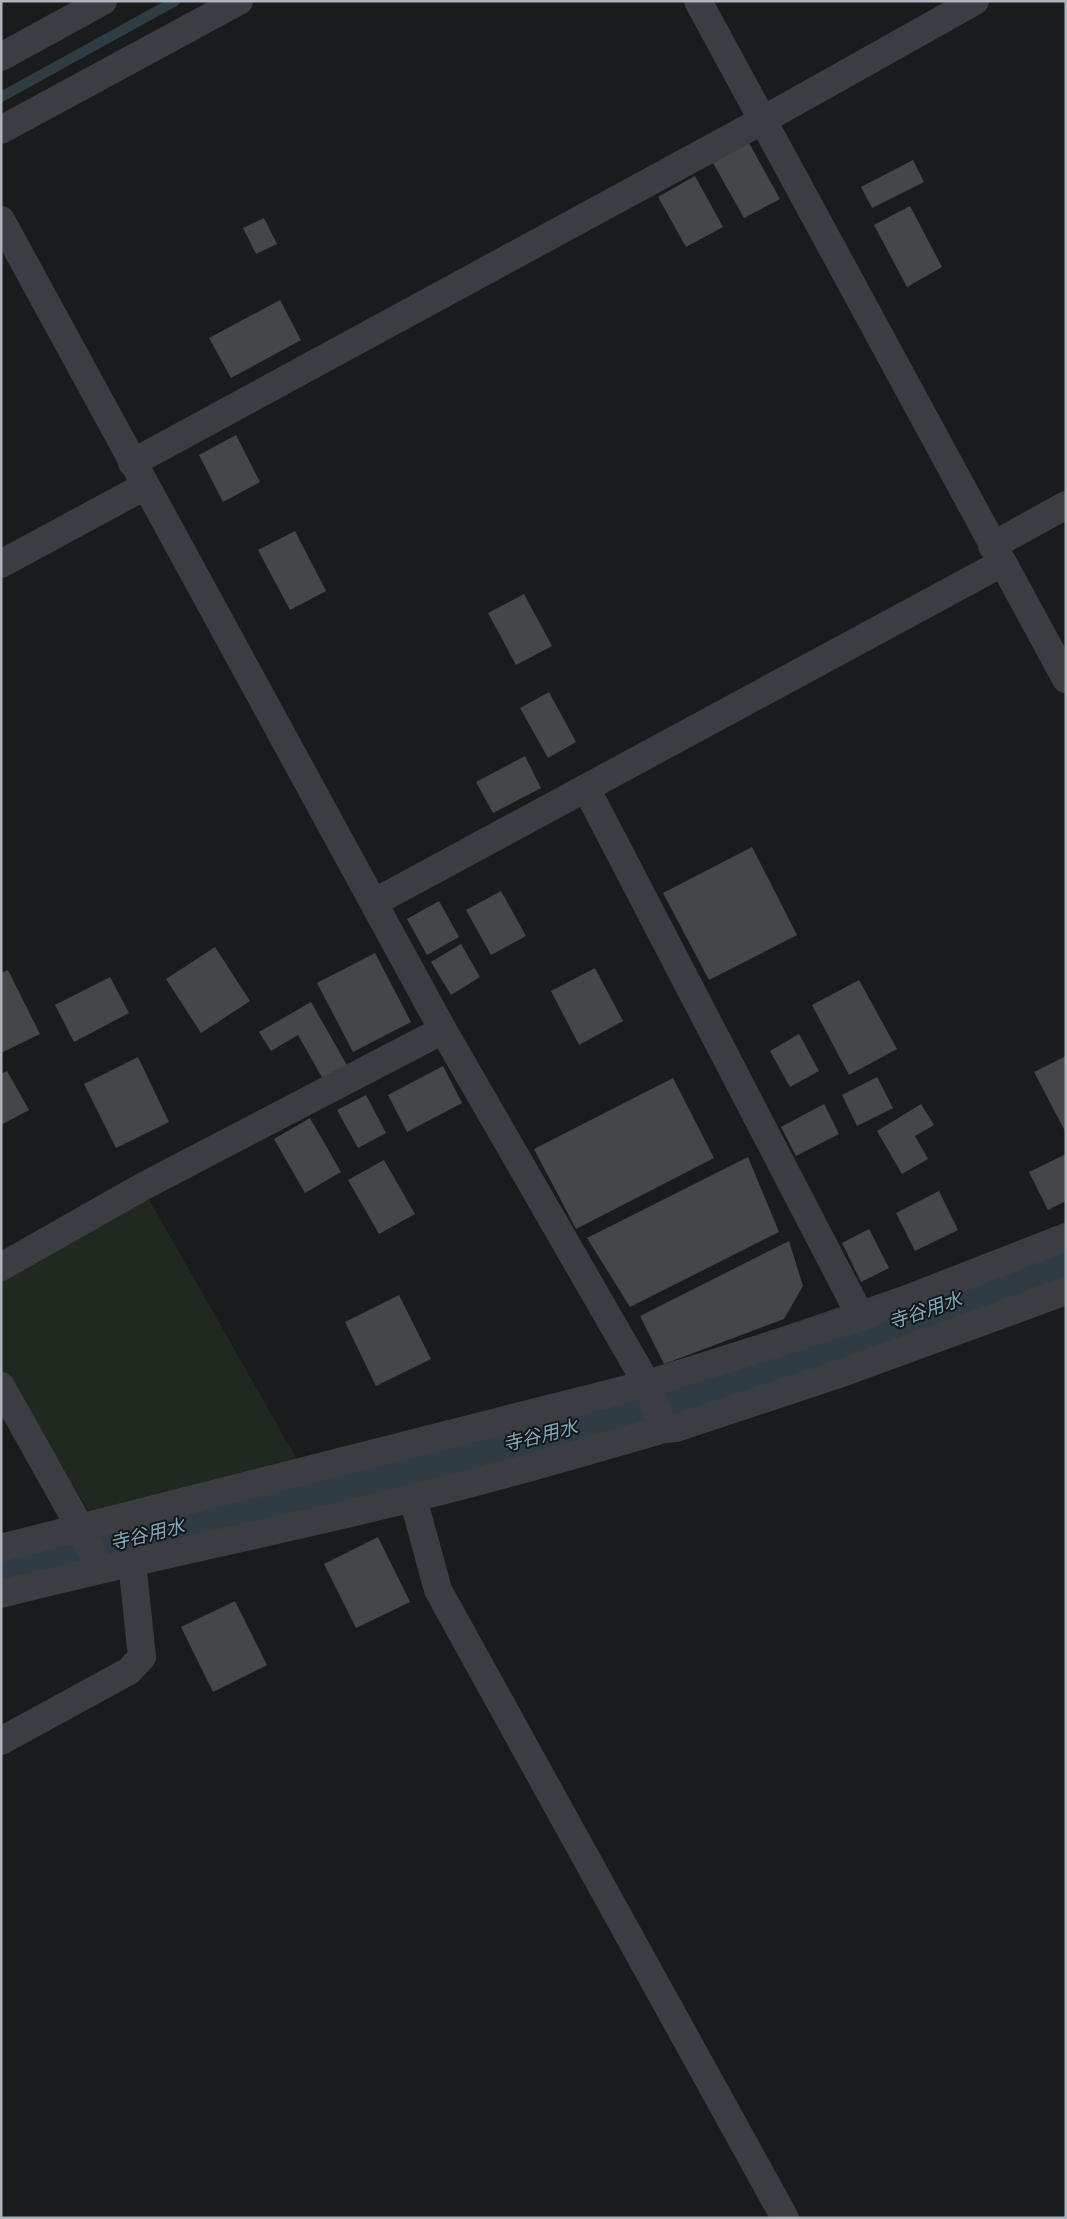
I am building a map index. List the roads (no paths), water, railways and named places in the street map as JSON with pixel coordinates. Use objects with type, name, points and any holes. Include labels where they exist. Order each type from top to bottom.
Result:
[{"type":"street","points":[[1,57],[104,1]]},
{"type":"street","points":[[1,130],[238,1]]},
{"type":"street","points":[[698,1],[1066,679]]},
{"type":"street","points":[[1,564],[138,475],[975,1]]},
{"type":"street","points":[[1,220],[138,475],[375,902],[443,1030],[648,1388],[662,1423]]},
{"type":"street","points":[[375,902],[586,788],[997,554],[1066,505]]},
{"type":"street","points":[[586,788],[861,1317]]},
{"type":"street","points":[[1,1267],[142,1187],[443,1030]]},
{"type":"street","points":[[1,1548],[81,1531],[648,1388],[861,1317],[1066,1237]]},
{"type":"street","points":[[1,1594],[99,1568],[413,1498],[532,1467],[662,1423],[676,1428],[836,1375],[1066,1292]]},
{"type":"street","points":[[1,1386],[81,1531],[99,1568]]},
{"type":"street","points":[[413,1498],[438,1590],[785,2218]]},
{"type":"street","points":[[1,1741],[129,1671],[142,1657],[132,1562]]},
{"type":"waterway","points":[[1,97],[175,1]]},
{"type":"waterway","name":"寺谷用水","points":[[1,1572],[615,1415],[957,1299],[1066,1258]]}]
